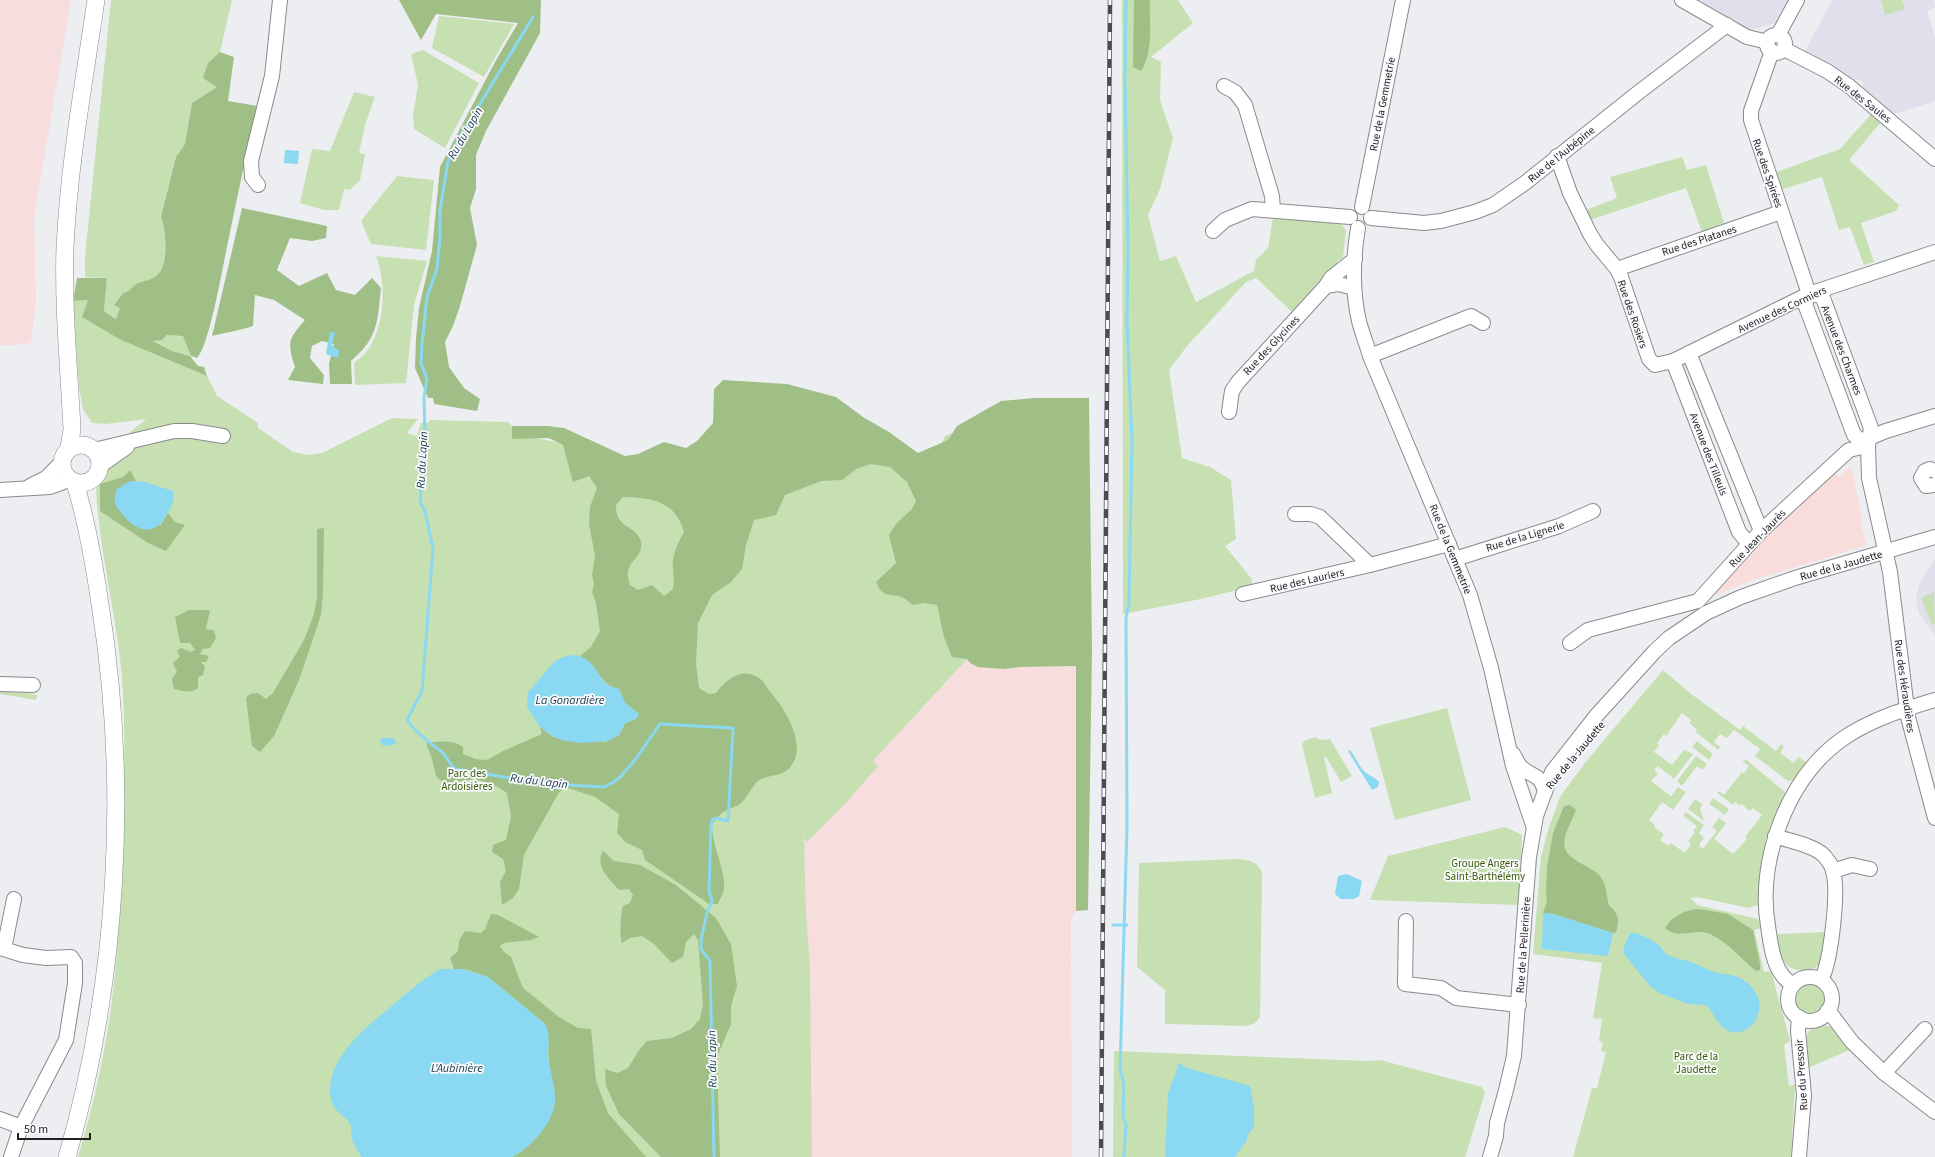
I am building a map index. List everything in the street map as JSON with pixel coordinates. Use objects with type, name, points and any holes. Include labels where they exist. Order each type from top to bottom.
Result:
[{"type":"main road","points":[[67,1157],[84,1096],[102,997],[113,881],[115,763],[113,711],[105,632],[79,481],[62,469],[72,429],[66,341],[65,247],[70,184],[96,0]]},
{"type":"main road","points":[[70,393],[79,428],[90,448],[98,455],[100,466],[96,476],[79,481]]},
{"type":"main road","points":[[65,456],[80,445],[90,448]]},
{"type":"street","points":[[258,185],[252,177],[251,161],[272,76],[280,0]]},
{"type":"street","name":"Rue de la Gemmetrie","points":[[1366,213],[1403,0]]},
{"type":"street","name":"Rue des Saules","points":[[1682,0],[1747,37],[1775,44],[1827,71],[1849,86],[1935,159]]},
{"type":"street","name":"Rue des Spirées","points":[[1797,0],[1775,44],[1751,111],[1751,120],[1809,294]]},
{"type":"street","name":"Rue de l’Aubépine","points":[[1366,213],[1424,223],[1440,221],[1476,212],[1506,198],[1557,156],[1727,25]]},
{"type":"street","points":[[1224,86],[1235,92],[1245,105],[1272,196],[1274,210]]},
{"type":"street","name":"Rue des Rosiers","points":[[1557,156],[1570,193],[1590,234],[1617,269],[1649,358],[1655,365]]},
{"type":"street","points":[[1355,208],[1366,213],[1366,227],[1358,228],[1351,223],[1350,217],[1355,208]]},
{"type":"street","points":[[1214,231],[1225,220],[1252,209],[1350,217]]},
{"type":"street","name":"Rue des Platanes","points":[[1617,269],[1781,212]]},
{"type":"street","name":"Rue de la Gemmetrie","points":[[1358,228],[1354,288],[1359,320],[1370,356],[1470,595],[1488,656],[1511,750],[1513,766],[1534,828]]},
{"type":"street","name":"Avenue des Cormiers","points":[[1655,365],[1673,361],[1809,294],[1935,252]]},
{"type":"street","name":"Rue des Glycines","points":[[1229,412],[1232,391],[1238,382],[1326,286],[1331,278],[1355,260]]},
{"type":"street","points":[[1326,286],[1338,284],[1354,288]]},
{"type":"street","name":"Avenue des Charmes","points":[[1809,294],[1822,296],[1823,298],[1871,428],[1861,441]]},
{"type":"street","points":[[1370,356],[1471,316],[1483,323]]},
{"type":"street","name":"Avenue des Tilleuls","points":[[1689,353],[1761,532]]},
{"type":"street","name":"Avenue des Tilleuls","points":[[1673,361],[1739,532],[1749,544]]},
{"type":"street","name":"Rue Jean-Jaurès","points":[[1570,643],[1588,630],[1698,601],[1749,544],[1844,453],[1861,441],[1886,431],[1935,416]]},
{"type":"street","points":[[90,448],[138,440],[174,430],[223,436]]},
{"type":"street","points":[[100,466],[138,440]]},
{"type":"street","points":[[1861,441],[1885,552]]},
{"type":"street","points":[[24,488],[46,478],[65,456]]},
{"type":"street","points":[[1935,471],[1930,469],[1925,471],[1922,478],[1926,486],[1935,485]]},
{"type":"street","points":[[0,490],[50,487],[79,481]]},
{"type":"street","name":"Rue de la Lignerie","points":[[1455,559],[1559,526],[1593,511]]},
{"type":"street","points":[[1295,514],[1311,514],[1320,518],[1370,565]]},
{"type":"street","name":"Rue de la Jaudette","points":[[1545,792],[1552,772],[1596,716],[1655,651],[1706,613],[1795,578],[1935,537]]},
{"type":"street","name":"Rue des Lauriers","points":[[1243,594],[1370,565],[1449,544]]},
{"type":"street","name":"Rue des Héraudières","points":[[1885,552],[1893,592],[1907,709],[1935,818]]},
{"type":"street","name":"Rue de la Jaudette","points":[[1545,792],[1560,776],[1598,727],[1657,661],[1685,636],[1726,604]]},
{"type":"street","points":[[0,684],[33,685]]},
{"type":"street","points":[[1793,985],[1784,978],[1776,963],[1766,916],[1767,872],[1775,836],[1787,807],[1799,785],[1839,741],[1873,722],[1935,700]]},
{"type":"street","name":"Rue de la Gemmetrie","points":[[1511,750],[1521,768],[1542,781],[1545,792]]},
{"type":"street","points":[[1536,776],[1552,772]]},
{"type":"street","points":[[1519,783],[1535,792],[1545,792]]},
{"type":"street","name":"Rue de la Pellerinière","points":[[1490,1157],[1514,1056],[1529,857],[1536,816],[1545,792]]},
{"type":"street","points":[[1775,836],[1812,848],[1822,853],[1833,871],[1834,907],[1831,937],[1826,969],[1821,980]]},
{"type":"street","points":[[1833,871],[1852,865],[1870,869]]},
{"type":"street","points":[[11,1157],[21,1127],[66,1040],[75,983],[74,960],[68,957],[46,958],[23,955],[2,949],[14,898]]},
{"type":"street","name":"Rue de la Pellerinière","points":[[1406,921],[1405,984],[1441,988],[1456,998],[1519,1005]]},
{"type":"street","points":[[1808,977],[1821,980],[1826,984],[1831,993],[1831,1004],[1828,1010],[1824,1015],[1815,1020],[1799,1018],[1792,1010],[1788,1001],[1793,985],[1798,980],[1808,977]]},
{"type":"street","points":[[1828,1010],[1852,1042],[1884,1073],[1935,1112]]},
{"type":"street","name":"Rue du Pressoir","points":[[1799,1018],[1798,1031],[1804,1095],[1799,1157]]},
{"type":"street","points":[[1884,1073],[1925,1029]]},
{"type":"street","points":[[0,1119],[21,1127]]},
{"type":"street","name":"Rue de la Pellerinière","points":[[1483,1157],[1490,1134],[1497,1123]]},
{"type":"shaded area","points":[[0,0],[71,0],[34,218],[36,300],[31,343],[0,346]]},
{"type":"shaded area","points":[[1696,0],[1789,0],[1776,23],[1750,30]]},
{"type":"shaded area","points":[[1832,0],[1934,0],[1935,8],[1927,11],[1935,37],[1935,101],[1894,114],[1863,88],[1863,83],[1859,79],[1854,81],[1832,65],[1805,51]]},
{"type":"shaded area","points":[[1851,466],[1863,522],[1860,523],[1867,545],[1750,581],[1714,596],[1715,593],[1769,533],[1833,473],[1839,477]]},
{"type":"shaded area","points":[[1935,559],[1935,636],[1919,614],[1916,598],[1920,582]]},
{"type":"shaded area","points":[[967,659],[1004,669],[1020,667],[1076,666],[1076,911],[1071,919],[1072,1157],[812,1157],[810,963],[806,913],[804,835]]},
{"type":"green space","points":[[111,0],[232,0],[220,52],[208,63],[217,87],[192,103],[185,144],[176,157],[161,217],[166,246],[164,263],[154,278],[138,283],[123,293],[114,304],[120,308],[117,319],[104,311],[107,278],[85,277],[85,257]]},
{"type":"green space","points":[[399,0],[541,0],[540,33],[486,131],[476,155],[476,189],[470,208],[477,245],[460,306],[453,326],[445,342],[449,367],[464,388],[480,399],[477,411],[434,404],[433,398],[428,398],[415,368],[419,308],[432,251],[440,167],[495,62],[518,23],[436,14],[421,40]]},
{"type":"green space","points":[[1122,0],[1178,0],[1193,23],[1151,57],[1161,62],[1160,100],[1173,138],[1160,189],[1148,215],[1160,261],[1176,256],[1196,302],[1254,271],[1256,260],[1268,248],[1273,218],[1340,223],[1346,230],[1343,258],[1338,260],[1336,266],[1292,312],[1256,278],[1246,282],[1187,346],[1169,370],[1182,458],[1210,467],[1231,480],[1236,539],[1225,546],[1251,578],[1253,586],[1201,599],[1123,614]]},
{"type":"green space","points":[[1134,0],[1150,0],[1150,37],[1148,55],[1141,71],[1133,67]]},
{"type":"green space","points":[[1881,0],[1902,0],[1905,9],[1885,15]]},
{"type":"green space","points":[[439,16],[514,24],[484,77],[432,48]]},
{"type":"green space","points":[[423,50],[479,83],[445,148],[414,129],[413,115],[418,85],[411,54]]},
{"type":"green space","points":[[220,52],[234,57],[228,101],[257,106],[212,320],[202,350],[197,358],[191,356],[183,336],[167,335],[162,340],[153,341],[172,351],[190,356],[198,366],[204,367],[207,376],[121,340],[82,317],[88,300],[73,301],[77,278],[107,278],[104,311],[116,319],[120,308],[114,305],[123,293],[138,283],[154,278],[161,269],[164,263],[166,246],[161,217],[176,157],[185,144],[192,103],[217,87],[203,78],[208,63]]},
{"type":"green space","points":[[354,92],[375,97],[365,125],[359,153],[365,154],[360,180],[350,190],[344,189],[339,210],[324,210],[300,203],[312,149],[330,151]]},
{"type":"green space","points":[[1872,113],[1882,121],[1849,160],[1899,205],[1896,211],[1861,223],[1874,262],[1864,265],[1850,227],[1839,230],[1822,177],[1780,190],[1774,173],[1840,149]]},
{"type":"green space","points":[[1682,157],[1687,170],[1706,165],[1724,223],[1702,232],[1686,188],[1590,220],[1586,210],[1617,198],[1610,177]]},
{"type":"green space","points":[[397,176],[434,180],[426,250],[371,244],[361,221]]},
{"type":"green space","points":[[242,208],[327,226],[326,238],[312,241],[290,238],[277,270],[299,286],[327,273],[336,290],[355,295],[372,278],[381,288],[377,320],[372,336],[367,344],[351,361],[352,384],[330,384],[329,364],[334,344],[322,341],[312,346],[310,358],[324,375],[323,384],[288,380],[295,367],[290,347],[292,337],[305,320],[274,300],[255,295],[253,326],[212,336]]},
{"type":"green space","points":[[376,256],[427,261],[414,305],[406,383],[355,385],[354,363],[365,354],[374,340],[381,316],[383,292],[382,279]]},
{"type":"green space","name":"Parc des Ardoisières","points":[[89,299],[121,340],[207,376],[217,396],[258,423],[258,428],[293,452],[309,455],[322,453],[392,418],[418,419],[407,433],[417,436],[421,423],[428,423],[430,420],[508,422],[512,426],[512,434],[573,445],[607,467],[931,455],[941,444],[945,436],[977,424],[1004,669],[978,667],[967,659],[873,761],[878,766],[845,804],[807,842],[804,837],[806,913],[810,963],[812,1157],[78,1157],[97,1085],[111,1011],[121,885],[124,738],[122,678],[118,641],[100,530],[96,483],[99,467],[109,451],[146,419],[106,424],[92,423],[83,409],[79,388],[73,301]]},
{"type":"green space","points":[[167,335],[184,336],[191,356],[172,351],[152,340],[162,340]]},
{"type":"green space","points":[[723,380],[787,384],[836,397],[863,417],[889,432],[918,453],[948,440],[957,426],[1001,401],[1034,398],[1089,398],[1092,650],[1088,910],[1076,911],[1076,666],[1020,667],[1004,669],[978,667],[970,663],[967,659],[952,657],[944,637],[937,605],[924,603],[913,605],[902,597],[886,594],[881,591],[876,582],[896,563],[889,535],[896,524],[912,509],[916,501],[907,482],[890,467],[871,464],[856,469],[842,480],[821,481],[785,495],[776,515],[754,520],[746,545],[742,569],[731,582],[712,595],[698,623],[696,663],[699,688],[709,694],[716,693],[724,683],[734,676],[746,673],[759,678],[763,681],[782,708],[792,726],[797,744],[794,761],[787,771],[758,781],[741,803],[722,813],[712,825],[714,842],[724,882],[724,891],[718,904],[709,904],[645,860],[642,850],[625,842],[617,833],[619,814],[595,797],[565,787],[558,794],[524,855],[519,889],[513,898],[502,905],[500,882],[506,871],[503,859],[492,852],[493,845],[506,840],[511,816],[507,793],[486,782],[474,780],[460,781],[450,784],[444,783],[436,776],[426,743],[445,742],[459,744],[463,747],[463,754],[476,759],[487,760],[503,751],[542,734],[540,727],[552,736],[562,740],[605,742],[619,735],[625,723],[636,719],[639,714],[625,703],[619,689],[607,684],[591,664],[580,656],[591,647],[600,631],[596,603],[592,592],[594,584],[592,575],[595,556],[589,524],[590,507],[597,488],[589,476],[573,482],[563,445],[549,438],[512,439],[512,426],[548,426],[564,428],[625,456],[638,454],[664,442],[686,448],[697,441],[713,423],[714,389]],"holes":[[[623,497],[653,500],[661,503],[669,508],[680,522],[684,532],[677,545],[673,559],[673,589],[664,596],[652,585],[638,590],[630,585],[628,575],[629,568],[640,551],[641,542],[639,536],[619,519],[616,505]]]},
{"type":"green space","points":[[130,470],[136,481],[128,482],[160,526],[168,513],[175,522],[185,525],[166,551],[148,543],[100,511],[100,484],[123,477]]},
{"type":"green space","points":[[324,528],[323,593],[321,615],[299,680],[274,736],[260,752],[252,746],[246,698],[250,694],[258,693],[266,699],[273,693],[304,640],[314,614],[317,597],[317,529]]},
{"type":"green space","points":[[1934,592],[1935,624],[1932,625],[1921,598]]},
{"type":"green space","points":[[189,610],[210,610],[206,629],[214,630],[216,638],[210,648],[203,649],[200,654],[209,656],[206,662],[201,662],[205,667],[203,675],[198,677],[198,688],[186,692],[174,689],[172,679],[177,672],[173,663],[180,657],[177,651],[181,648],[191,652],[195,650],[190,643],[180,643],[175,617]]},
{"type":"green space","name":"Parc de la Jaudette","points":[[1663,670],[1690,693],[1740,730],[1748,721],[1744,727],[1776,751],[1781,744],[1784,747],[1780,753],[1794,763],[1798,757],[1807,763],[1794,780],[1788,781],[1755,756],[1760,749],[1734,730],[1727,738],[1720,734],[1714,742],[1720,747],[1718,750],[1696,732],[1697,730],[1689,723],[1691,720],[1682,713],[1666,736],[1664,734],[1657,743],[1659,745],[1654,752],[1672,765],[1684,750],[1693,754],[1674,779],[1658,766],[1654,770],[1658,774],[1651,781],[1671,796],[1678,787],[1686,792],[1673,810],[1662,802],[1649,820],[1655,825],[1654,827],[1664,834],[1660,840],[1669,846],[1671,843],[1685,853],[1691,844],[1688,841],[1695,832],[1693,831],[1697,826],[1683,816],[1686,812],[1704,825],[1699,833],[1704,838],[1699,845],[1703,849],[1717,831],[1712,827],[1719,818],[1726,823],[1714,839],[1733,854],[1747,839],[1745,837],[1762,815],[1753,808],[1750,811],[1741,804],[1740,806],[1735,802],[1733,805],[1717,793],[1719,791],[1724,795],[1742,772],[1744,773],[1749,766],[1742,761],[1747,760],[1785,792],[1766,839],[1760,871],[1758,905],[1749,908],[1697,897],[1691,898],[1697,905],[1758,919],[1761,928],[1754,930],[1764,972],[1771,971],[1790,1041],[1784,1045],[1789,1086],[1795,1084],[1791,1157],[1573,1157],[1592,1088],[1597,1088],[1606,1052],[1601,1051],[1603,1043],[1599,1041],[1602,1019],[1593,1018],[1602,963],[1533,954],[1541,857],[1548,830],[1560,797],[1585,763]]},
{"type":"green space","points":[[0,687],[37,695],[36,700],[0,694]]},
{"type":"green space","points":[[1447,708],[1471,800],[1395,820],[1370,728]]},
{"type":"green space","points":[[1315,737],[1320,740],[1330,739],[1352,776],[1341,782],[1326,757],[1324,757],[1332,793],[1315,798],[1302,745],[1304,741]]},
{"type":"green space","points":[[1697,741],[1713,754],[1709,760],[1692,747]]},
{"type":"green space","points":[[1696,756],[1707,764],[1703,770],[1697,766],[1682,786],[1677,781]]},
{"type":"green space","points":[[1713,798],[1729,809],[1725,815],[1709,804]]},
{"type":"green space","points":[[1695,799],[1702,804],[1700,809],[1704,821],[1688,809]]},
{"type":"green space","points":[[1570,805],[1576,810],[1566,834],[1564,843],[1565,848],[1570,856],[1597,873],[1602,879],[1609,905],[1618,917],[1616,932],[1613,933],[1553,914],[1543,913],[1547,901],[1547,867],[1553,833],[1564,806]]},
{"type":"green space","name":"Groupe Angers Saint-Barthélémy","points":[[1505,827],[1522,835],[1518,905],[1370,900],[1388,856]]},
{"type":"green space","points":[[603,851],[614,861],[640,865],[676,885],[716,918],[731,944],[737,986],[731,1006],[731,1024],[717,1057],[720,1157],[661,1157],[619,1114],[606,1086],[605,1069],[617,1073],[628,1068],[639,1050],[647,1041],[672,1038],[691,1029],[700,1019],[703,1004],[698,940],[694,934],[686,942],[683,957],[672,963],[654,944],[642,936],[630,938],[622,943],[620,930],[622,909],[623,906],[630,903],[633,895],[629,889],[619,890],[604,872],[600,862]]},
{"type":"green space","points":[[1237,859],[1252,862],[1258,866],[1262,873],[1260,1017],[1255,1023],[1248,1026],[1165,1024],[1165,990],[1137,967],[1139,863]]},
{"type":"green space","points":[[1699,909],[1728,914],[1753,930],[1760,970],[1756,971],[1717,937],[1704,932],[1681,934],[1670,932],[1665,928],[1671,920],[1679,914]]},
{"type":"green space","points":[[491,914],[498,915],[539,937],[531,940],[504,943],[500,946],[504,952],[511,957],[523,988],[559,1017],[578,1028],[591,1029],[596,1081],[608,1113],[646,1157],[512,1157],[526,1148],[545,1126],[553,1110],[555,1097],[550,1073],[548,1038],[544,1023],[488,977],[468,970],[454,969],[450,958],[458,951],[459,941],[465,931],[481,933],[485,929]]},
{"type":"green space","points":[[1827,932],[1822,959],[1815,968],[1810,970],[1799,970],[1787,965],[1783,960],[1776,934]]},
{"type":"green space","points":[[1813,982],[1820,984],[1825,989],[1827,999],[1825,1009],[1820,1014],[1807,1016],[1800,1014],[1795,1009],[1793,996],[1795,989],[1800,984]]},
{"type":"green space","points":[[1824,1025],[1831,1027],[1849,1050],[1808,1068],[1805,1047],[1807,1035],[1810,1030]]},
{"type":"green space","points":[[1114,1051],[1368,1061],[1380,1060],[1482,1087],[1485,1093],[1465,1157],[1113,1157]]},
{"type":"water","points":[[285,150],[299,151],[298,164],[284,163]]},
{"type":"water","points":[[330,332],[335,333],[332,345],[339,351],[338,358],[326,353]]},
{"type":"water","points":[[128,482],[145,482],[173,491],[174,494],[172,504],[164,520],[153,529],[141,529],[135,526],[123,515],[116,504],[116,490]]},
{"type":"water","name":"La Gonardière","points":[[573,655],[579,656],[589,662],[607,685],[619,689],[625,703],[639,714],[636,719],[625,723],[619,735],[608,741],[581,743],[562,740],[552,736],[540,727],[527,707],[528,692],[554,662],[563,657]]},
{"type":"water","points":[[382,738],[393,738],[396,741],[396,744],[384,746],[380,741]]},
{"type":"water","points":[[1350,750],[1363,770],[1379,782],[1378,787],[1372,790],[1348,751]]},
{"type":"water","points":[[1347,874],[1362,881],[1359,896],[1354,899],[1341,899],[1335,894],[1338,876]]},
{"type":"water","points":[[1543,913],[1553,914],[1613,933],[1608,956],[1542,949]]},
{"type":"water","points":[[1630,933],[1642,935],[1650,939],[1660,946],[1665,953],[1671,956],[1688,961],[1714,972],[1737,977],[1745,981],[1754,990],[1759,1000],[1759,1010],[1756,1019],[1751,1026],[1744,1031],[1735,1033],[1724,1028],[1706,1005],[1688,1004],[1659,993],[1649,985],[1624,954],[1624,947]]},
{"type":"water","name":"L'Aubinière","points":[[440,969],[462,969],[488,977],[544,1023],[548,1031],[548,1057],[555,1094],[554,1107],[551,1116],[541,1133],[527,1147],[512,1157],[362,1157],[355,1147],[349,1123],[336,1110],[332,1103],[330,1088],[333,1074],[339,1060],[359,1035],[410,991]]},
{"type":"water","points":[[1179,1063],[1187,1068],[1250,1086],[1254,1107],[1254,1127],[1235,1157],[1165,1157],[1168,1094]]},
{"type":"waterway","points":[[1124,1157],[1126,1124],[1123,1117],[1124,1084],[1120,1070],[1127,827],[1126,618],[1129,602],[1132,441],[1127,322],[1128,251],[1125,79],[1126,0]]},
{"type":"waterway","name":"Ru du Lapin","points":[[533,17],[458,140],[448,161],[440,210],[440,237],[437,269],[427,297],[421,363],[427,379],[424,397],[425,433],[420,502],[425,511],[433,549],[422,691],[407,720],[419,734],[442,752],[455,769],[547,784],[604,787],[620,777],[635,760],[660,724],[733,728],[728,821],[716,818],[712,820],[709,891],[712,901],[707,913],[701,940],[701,949],[710,961],[714,1157]]},
{"type":"waterway","points":[[1113,925],[1127,925]]},
{"type":"railway","points":[[1101,1157],[1110,0]]}]
